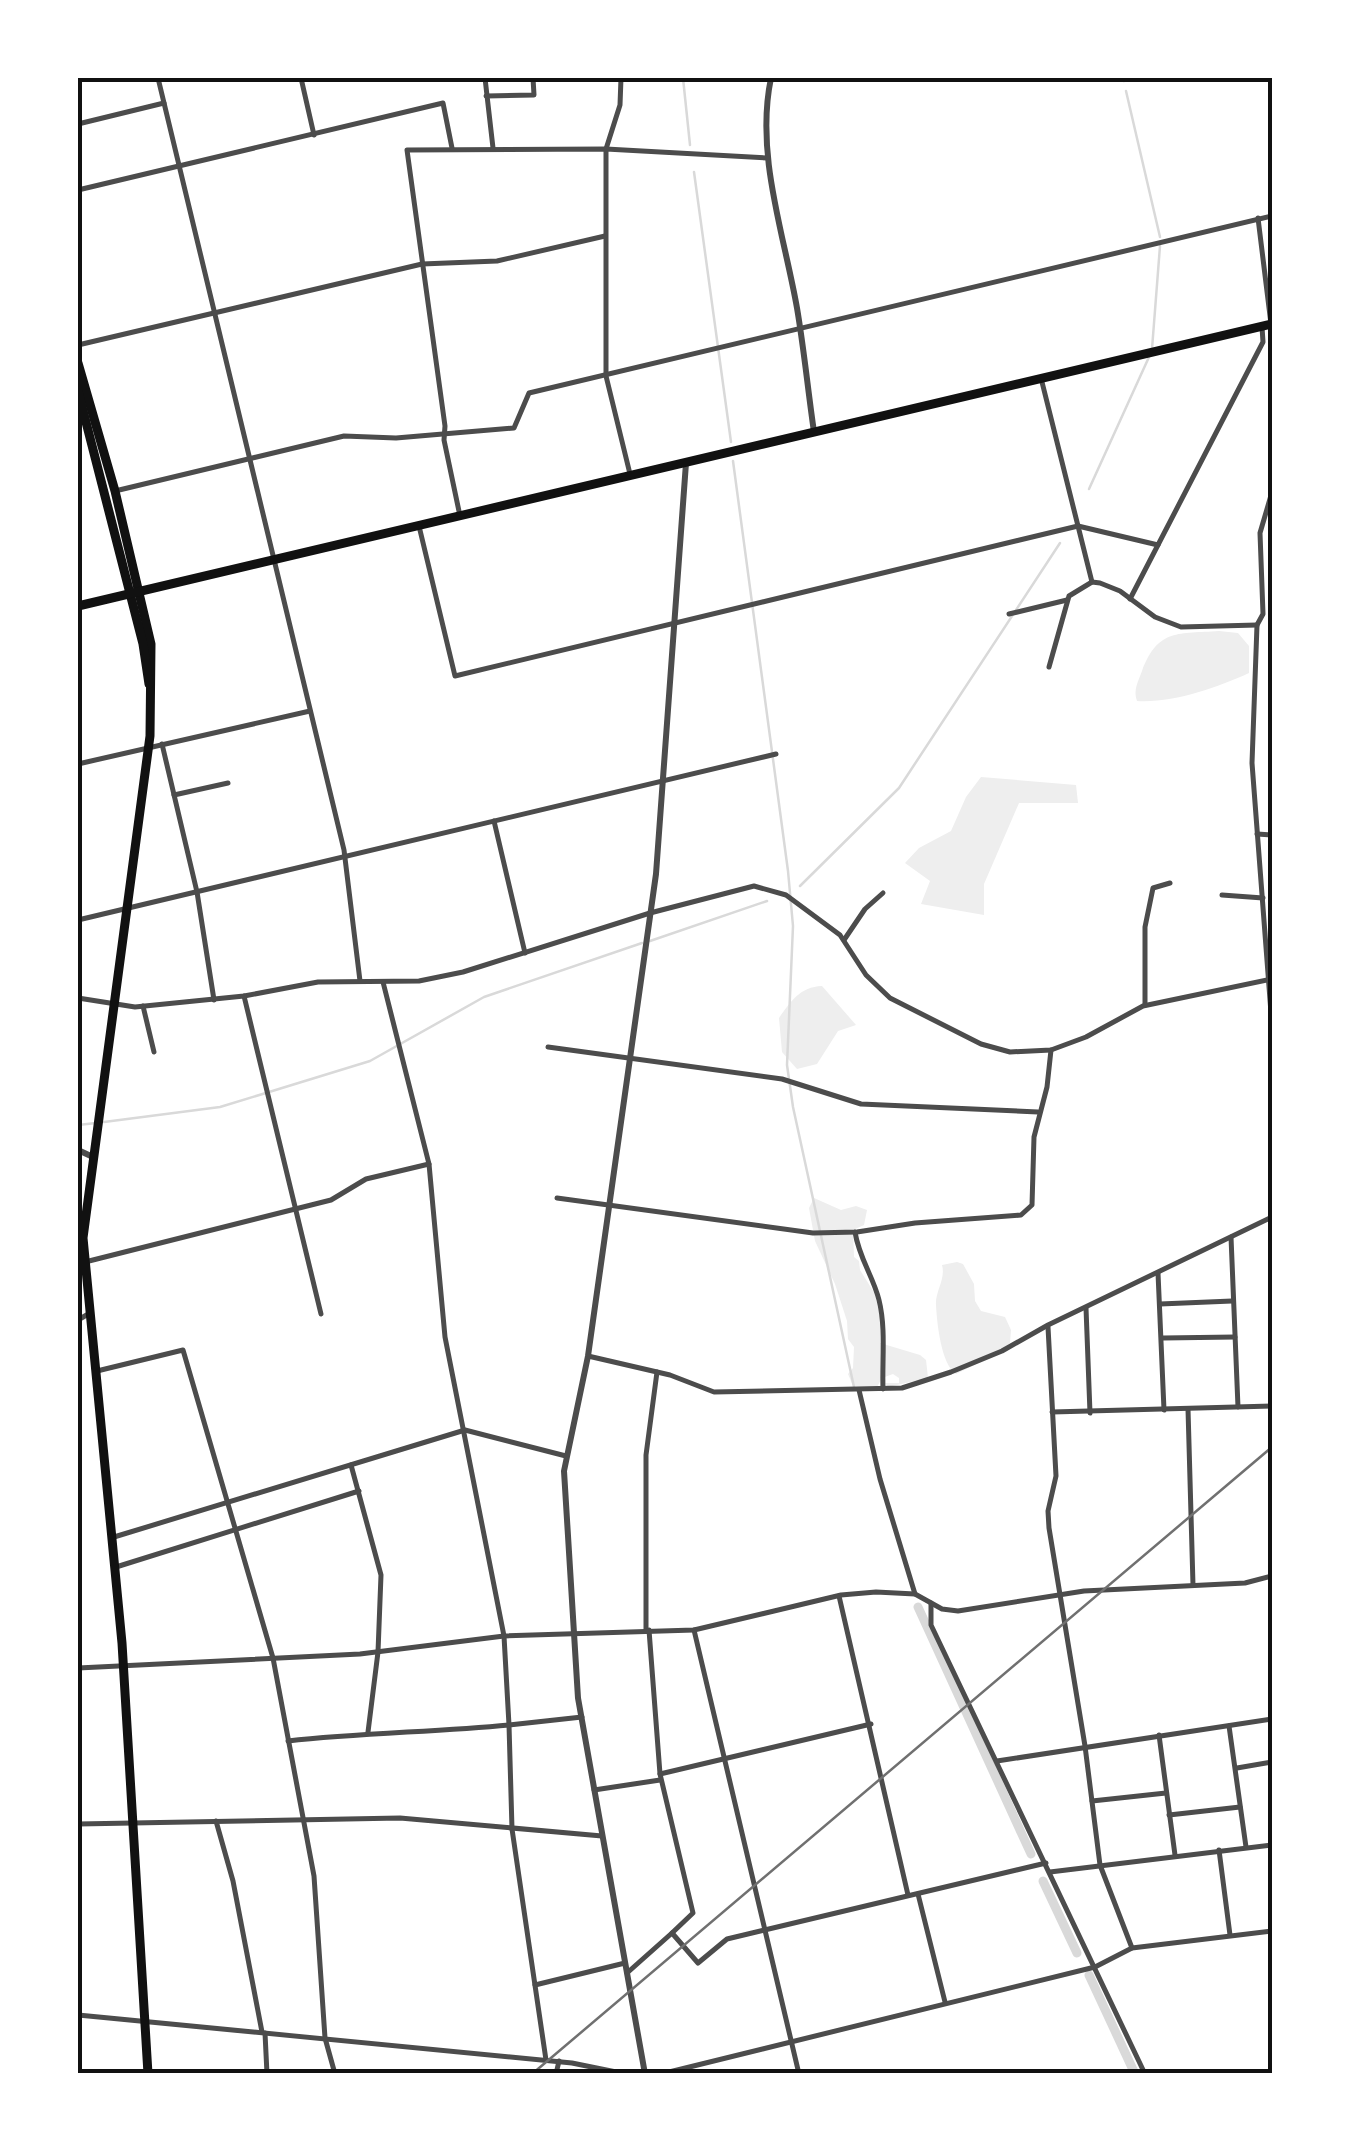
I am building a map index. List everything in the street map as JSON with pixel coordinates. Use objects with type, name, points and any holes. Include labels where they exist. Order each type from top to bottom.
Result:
[{"type":"main road","points":[[78,606],[1268,325]]},
{"type":"main road","points":[[78,364],[115,491],[152,705],[83,1238],[124,1664],[148,2074]]},
{"type":"main road","points":[[78,391],[134,593]]},
{"type":"street","points":[[158,78],[346,857],[360,980]]},
{"type":"street","points":[[300,78],[314,135]]},
{"type":"street","points":[[485,78],[492,148]]},
{"type":"street","points":[[486,96],[534,95],[534,78]]},
{"type":"street","points":[[621,78],[620,105],[606,149],[606,376],[631,476]]},
{"type":"street","points":[[771,78],[768,158],[800,327],[814,433]]},
{"type":"street","points":[[78,124],[164,104]]},
{"type":"street","points":[[78,190],[443,104],[452,148]]},
{"type":"street","points":[[460,516],[444,434],[407,150],[606,149],[768,158]]},
{"type":"street","points":[[115,491],[344,436],[396,438],[514,428],[529,392],[1272,216]]},
{"type":"street","points":[[1130,599],[1268,325],[1258,218]]},
{"type":"street","points":[[78,345],[422,264],[498,261],[605,236]]},
{"type":"street","points":[[1261,345],[1272,348]]},
{"type":"street","points":[[1042,378],[1092,582]]},
{"type":"street","points":[[645,2074],[582,1717],[564,1486],[566,1456],[588,1356],[650,913],[686,463]]},
{"type":"street","points":[[1272,492],[1260,533],[1263,614],[1257,625],[1252,764],[1272,1026]]},
{"type":"street","points":[[420,526],[455,676],[1078,526],[1158,545]]},
{"type":"street","points":[[1010,614],[1067,600],[1092,582],[1108,585],[1156,617],[1182,628],[1257,625]]},
{"type":"street","points":[[1049,668],[1067,600]]},
{"type":"street","points":[[1263,614],[1272,612]]},
{"type":"street","points":[[78,764],[310,712]]},
{"type":"street","points":[[162,744],[197,892],[214,1000]]},
{"type":"street","points":[[78,920],[773,754]]},
{"type":"street","points":[[174,795],[228,783]]},
{"type":"street","points":[[494,821],[524,952]]},
{"type":"street","points":[[1256,834],[1272,835]]},
{"type":"street","points":[[1145,1005],[1144,927],[1150,892],[1158,885],[1170,883]]},
{"type":"street","points":[[78,998],[143,1006],[244,996],[318,982],[419,981],[744,887],[781,892],[842,937],[878,990],[950,1029],[1003,1050],[1051,1050],[1086,1037],[1145,1005],[1270,980]]},
{"type":"street","points":[[842,937],[883,893]]},
{"type":"street","points":[[1222,894],[1264,898]]},
{"type":"street","points":[[384,982],[428,1164],[444,1329],[504,1636],[512,1829],[546,2060]]},
{"type":"street","points":[[244,996],[321,1314]]},
{"type":"street","points":[[143,1006],[154,1052]]},
{"type":"street","points":[[548,1047],[789,1082],[861,1104],[1039,1112]]},
{"type":"street","points":[[557,1198],[821,1233],[1025,1213],[1032,1205],[1034,1137],[1047,1088],[1051,1050]]},
{"type":"street","points":[[78,1150],[93,1157]]},
{"type":"street","points":[[85,1262],[331,1200],[366,1178],[428,1164]]},
{"type":"street","points":[[588,1356],[657,1372],[714,1392],[859,1390],[920,1384],[1002,1352],[1048,1325],[1272,1217]]},
{"type":"street","points":[[855,1232],[859,1254],[881,1310],[883,1389]]},
{"type":"street","points":[[1231,1237],[1238,1407]]},
{"type":"street","points":[[1158,1273],[1164,1410]]},
{"type":"street","points":[[1160,1304],[1233,1301]]},
{"type":"street","points":[[1086,1308],[1090,1413]]},
{"type":"street","points":[[78,1320],[90,1313]]},
{"type":"street","points":[[1048,1325],[1056,1476],[1048,1519],[1100,1864],[1132,1948]]},
{"type":"street","points":[[1162,1338],[1235,1336]]},
{"type":"street","points":[[96,1371],[183,1350],[274,1658],[306,1818],[325,2038],[335,2074]]},
{"type":"street","points":[[626,1973],[693,1913],[660,1777],[648,1630],[646,1455],[657,1372]]},
{"type":"street","points":[[859,1390],[880,1479],[916,1594]]},
{"type":"street","points":[[1052,1412],[1272,1406]]},
{"type":"street","points":[[1188,1409],[1194,1585]]},
{"type":"street","points":[[114,1537],[465,1430],[566,1456]]},
{"type":"street","points":[[351,1465],[380,1563],[378,1652],[368,1732]]},
{"type":"street","points":[[116,1567],[359,1491]]},
{"type":"street","points":[[78,1668],[378,1652],[504,1636],[694,1630],[839,1596],[876,1592],[916,1594],[958,1612],[1059,1596],[1245,1583],[1272,1576]]},
{"type":"street","points":[[839,1596],[908,1896]]},
{"type":"street","points":[[931,1603],[931,1625],[1145,2074]]},
{"type":"street","points":[[694,1630],[799,2074]]},
{"type":"street","points":[[288,1741],[368,1732],[442,1732],[582,1717]]},
{"type":"street","points":[[997,1761],[1272,1719]]},
{"type":"street","points":[[594,1790],[870,1724]]},
{"type":"street","points":[[1229,1726],[1246,1846]]},
{"type":"street","points":[[1159,1735],[1175,1855]]},
{"type":"street","points":[[1237,1768],[1272,1762]]},
{"type":"street","points":[[1092,1801],[1166,1793]]},
{"type":"street","points":[[1169,1815],[1240,1807]]},
{"type":"street","points":[[78,1824],[400,1818],[602,1836]]},
{"type":"street","points":[[216,1820],[234,1881],[264,2033],[267,2074]]},
{"type":"street","points":[[1050,1872],[1246,1846],[1272,1846]]},
{"type":"street","points":[[1219,1850],[1230,1935]]},
{"type":"street","points":[[672,1934],[698,1963],[728,1939],[1046,1863]]},
{"type":"street","points":[[918,1894],[945,2004]]},
{"type":"street","points":[[661,2074],[1095,1968],[1132,1948],[1272,1931]]},
{"type":"street","points":[[536,1984],[625,1963]]},
{"type":"street","points":[[78,2015],[560,2061],[626,2074]]},
{"type":"street","points":[[556,2074],[560,2061]]},
{"type":"shaded area","points":[[1238,633],[1249,646],[1249,673],[1194,693],[1137,701],[1142,671],[1163,640],[1181,634]]},
{"type":"shaded area","points":[[981,777],[1076,785],[1078,803],[1019,803],[984,884],[984,915],[921,904],[930,881],[905,863],[919,848],[951,831],[966,797]]},
{"type":"shaded area","points":[[822,986],[856,1025],[838,1031],[817,1064],[797,1069],[782,1052],[779,1018],[802,992]]},
{"type":"shaded area","points":[[814,1198],[841,1210],[856,1206],[867,1210],[864,1225],[853,1230],[854,1257],[875,1294],[880,1343],[920,1355],[926,1360],[928,1378],[888,1387],[885,1383],[899,1383],[893,1374],[882,1378],[877,1387],[853,1386],[848,1374],[853,1368],[854,1347],[848,1339],[847,1321],[835,1284],[815,1241],[809,1208]]},
{"type":"shaded area","points":[[963,1264],[974,1284],[975,1301],[981,1311],[1005,1317],[1011,1330],[1010,1343],[956,1374],[943,1353],[936,1305],[942,1265]]},
{"type":"waterway","points":[[683,78],[690,145]]},
{"type":"waterway","points":[[1126,91],[1160,237]]},
{"type":"waterway","points":[[694,172],[731,442]]},
{"type":"waterway","points":[[1152,349],[1160,246]]},
{"type":"waterway","points":[[1089,489],[1149,357]]},
{"type":"waterway","points":[[733,461],[793,926],[787,1065],[854,1387]]},
{"type":"waterway","points":[[800,886],[899,788],[1060,543]]},
{"type":"waterway","points":[[650,941],[767,901]]},
{"type":"waterway","points":[[104,1122],[220,1107],[370,1061],[484,997],[642,943]]},
{"type":"waterway","points":[[78,1125],[96,1123]]},
{"type":"waterway","points":[[918,1607],[1031,1854]]},
{"type":"waterway","points":[[1043,1881],[1077,1953]]},
{"type":"waterway","points":[[1089,1975],[1135,2074]]},
{"type":"railway","points":[[532,2074],[1272,1447]]}]
